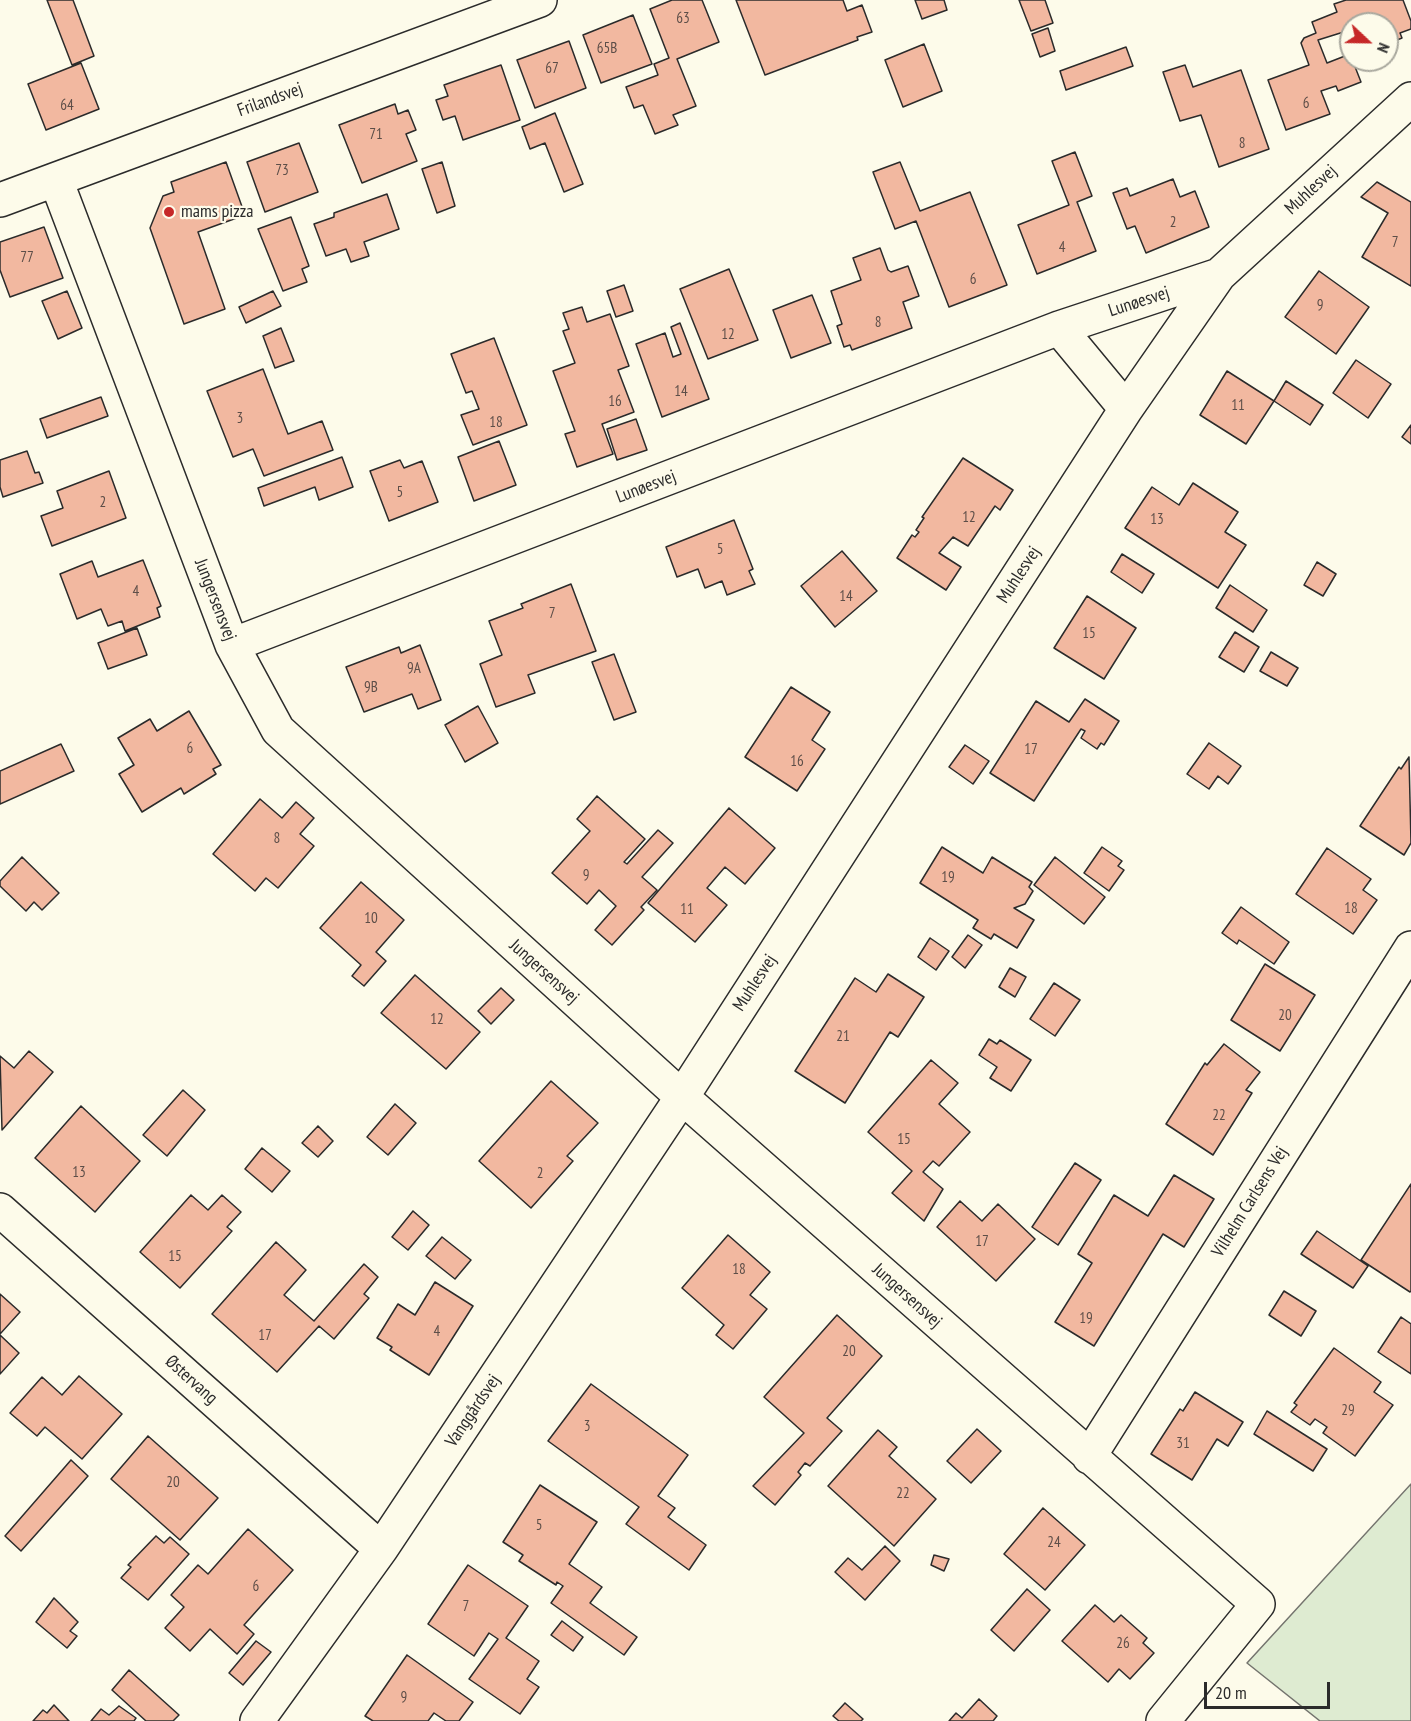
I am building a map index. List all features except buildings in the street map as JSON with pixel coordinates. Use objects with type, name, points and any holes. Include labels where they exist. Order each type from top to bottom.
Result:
[{"type":"street","name":"Frilandsvej","points":[[0,200],[540,0]]},
{"type":"street","name":"Muhlesvej","points":[[682,1097],[1126,409],[1219,275],[1411,99]]},
{"type":"street","name":"Jungersensvej","points":[[56,180],[232,645],[278,730],[682,1097],[1258,1604],[1163,1721]]},
{"type":"street","name":"Lunøesvej","points":[[232,645],[1059,328],[1219,275]]},
{"type":"street","points":[[1059,328],[1126,409]]},
{"type":"street","name":"Vilhelm Carlsens Vej","points":[[1089,1457],[1411,948]]},
{"type":"street","name":"Vanggårdsvej","points":[[257,1721],[381,1549],[682,1097]]},
{"type":"street","name":"Østervang","points":[[0,1210],[381,1549]]},
{"type":"green space","points":[[1411,1484],[1411,1721],[1320,1721],[1247,1663]]},
{"type":"place","name":"mams pizza","points":[[169,212]]}]
